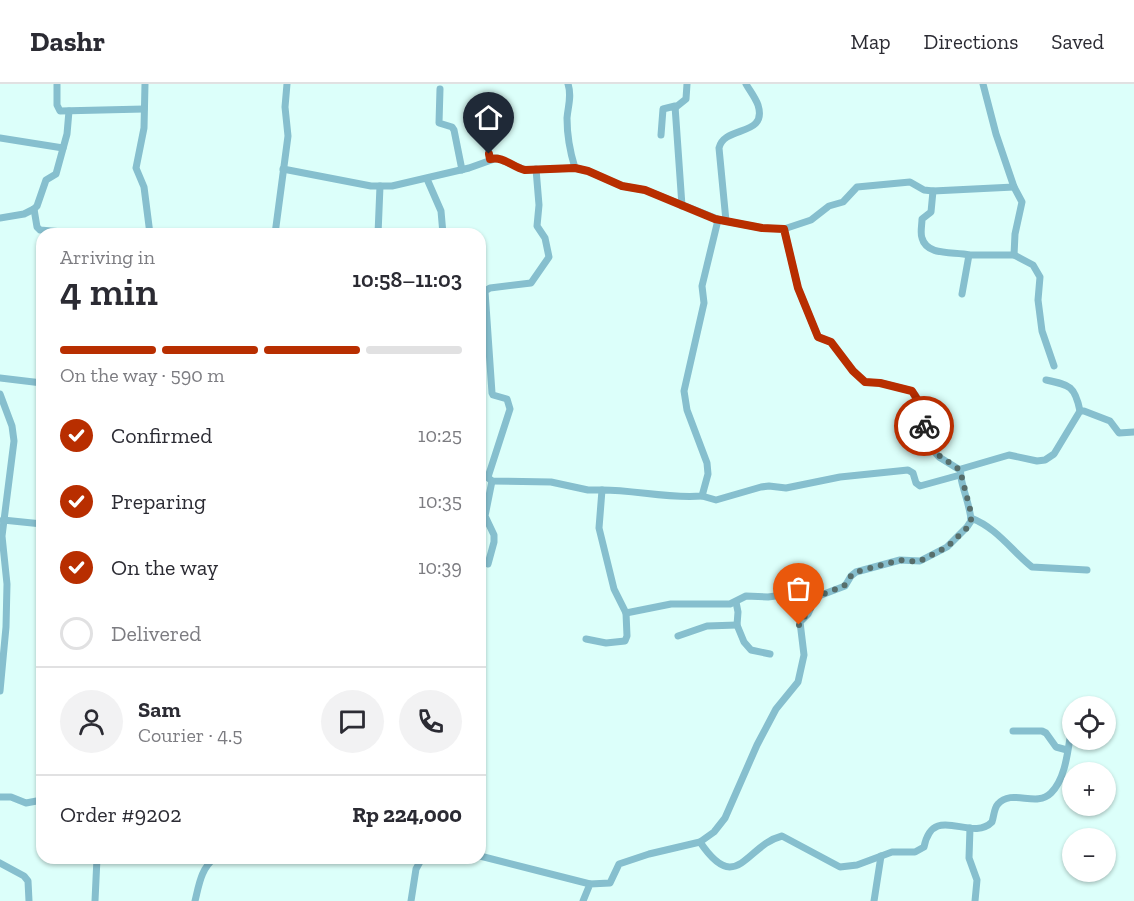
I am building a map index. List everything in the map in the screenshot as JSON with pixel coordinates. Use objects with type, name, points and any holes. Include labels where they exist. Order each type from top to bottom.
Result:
[{"type":"street","points":[[145,84],[144,136],[136,168],[144,187],[149,228]]},
{"type":"street","points":[[276,228],[288,136],[285,107],[287,84]]},
{"type":"street","points":[[568,84],[571,96],[568,135],[575,168]]},
{"type":"street","points":[[661,135],[663,109],[676,107],[686,99],[687,84]]},
{"type":"street","points":[[726,221],[720,143],[728,135],[748,129],[759,116],[757,103],[746,84]]},
{"type":"street","points":[[983,84],[996,134],[1014,187],[1022,202],[1015,234],[1014,255]]},
{"type":"street","points":[[57,85],[60,111],[144,109]]},
{"type":"street","points":[[440,89],[439,123],[448,125],[454,130],[462,170]]},
{"type":"street","points":[[676,107],[682,206]]},
{"type":"street","points":[[0,218],[24,214],[37,206],[46,180],[56,174],[69,111]]},
{"type":"street","points":[[490,159],[488,148],[495,123]]},
{"type":"street","points":[[0,138],[63,148]]},
{"type":"street","points":[[283,169],[380,186],[427,179],[497,158],[525,170],[575,168],[588,171],[622,186],[638,188],[718,219],[772,229],[784,229],[811,220],[829,206],[843,202],[854,189],[862,186],[910,182],[924,190],[933,191],[1014,187]]},
{"type":"street","points":[[486,290],[531,283],[549,257],[545,238],[537,226],[539,205],[536,169]]},
{"type":"street","points":[[427,179],[441,211],[442,228]]},
{"type":"street","points":[[378,228],[380,186]]},
{"type":"street","points":[[933,191],[931,212],[922,219],[921,238],[924,243],[936,251],[969,255],[1014,255],[1033,264],[1040,277],[1038,300],[1042,331],[1054,366]]},
{"type":"street","points":[[34,209],[38,228]]},
{"type":"street","points":[[702,496],[708,474],[707,463],[687,410],[684,391],[704,303],[702,286],[718,219]]},
{"type":"street","points":[[486,858],[590,884],[603,885],[610,884],[619,864],[700,842],[714,832],[725,818],[752,755],[776,709],[798,682],[804,655],[800,622],[808,614],[816,597],[844,586],[856,572],[900,560],[918,562],[943,549],[968,527],[971,518],[960,472],[932,449],[916,396],[912,391],[880,383],[865,382],[853,371],[831,342],[818,337],[798,288],[784,229]]},
{"type":"street","points":[[962,294],[969,255]]},
{"type":"street","points":[[486,336],[492,393],[507,399],[510,409],[490,479],[486,509]]},
{"type":"street","points":[[0,378],[36,382]]},
{"type":"street","points":[[486,476],[490,479],[551,482],[588,490],[670,497],[702,496],[716,500],[761,487],[786,488],[840,477],[908,470],[913,473],[916,483],[920,486],[1010,455],[1037,461],[1045,460],[1054,454],[1080,411],[1076,395],[1069,385],[1046,380]]},
{"type":"street","points":[[0,394],[12,426],[14,441],[3,520],[2,546],[7,585],[0,691]]},
{"type":"street","points":[[1080,411],[1110,421],[1119,432],[1134,432]]},
{"type":"street","points":[[586,639],[606,643],[625,641],[627,636],[626,613],[614,589],[599,528],[602,490]]},
{"type":"street","points":[[486,518],[492,528],[494,542],[488,564]]},
{"type":"street","points":[[971,518],[996,532],[1032,567],[1088,570]]},
{"type":"street","points":[[3,520],[36,523]]},
{"type":"street","points":[[626,613],[671,604],[730,604],[746,596],[768,597],[805,592],[816,597]]},
{"type":"street","points":[[736,602],[738,612],[736,625],[740,635],[751,650],[770,654]]},
{"type":"street","points":[[678,636],[707,626],[736,625]]},
{"type":"street","points":[[1012,731],[1042,731],[1056,747],[1062,749]]},
{"type":"street","points":[[700,842],[716,862],[727,867],[741,863],[774,839],[782,836],[840,867],[857,865],[892,852],[920,850],[924,847],[926,836],[935,828],[949,825],[977,829],[988,826],[1000,802],[1014,798],[1038,800],[1050,794],[1062,772],[1067,750]]},
{"type":"street","points":[[0,797],[11,797],[26,803],[36,801]]},
{"type":"street","points":[[970,828],[969,858],[977,880],[975,901]]},
{"type":"street","points":[[873,901],[881,856]]},
{"type":"street","points":[[0,863],[24,876],[28,881],[29,901]]},
{"type":"street","points":[[94,901],[97,864]]},
{"type":"street","points":[[195,901],[200,876],[208,864]]},
{"type":"street","points":[[411,901],[419,864]]},
{"type":"street","points":[[583,901],[590,884]]},
{"type":"way so far","points":[[799,625],[801,619],[808,614],[816,597],[844,586],[853,574],[900,560],[918,562],[947,547],[970,524],[971,513],[959,474],[960,470],[934,452],[924,426]]},
{"type":"route","points":[[489,154],[490,159],[505,160],[525,170],[554,167],[588,171],[622,186],[645,190],[715,219],[762,228],[784,229],[798,288],[818,337],[831,342],[861,380],[907,388],[912,391],[916,396],[924,426]]}]
